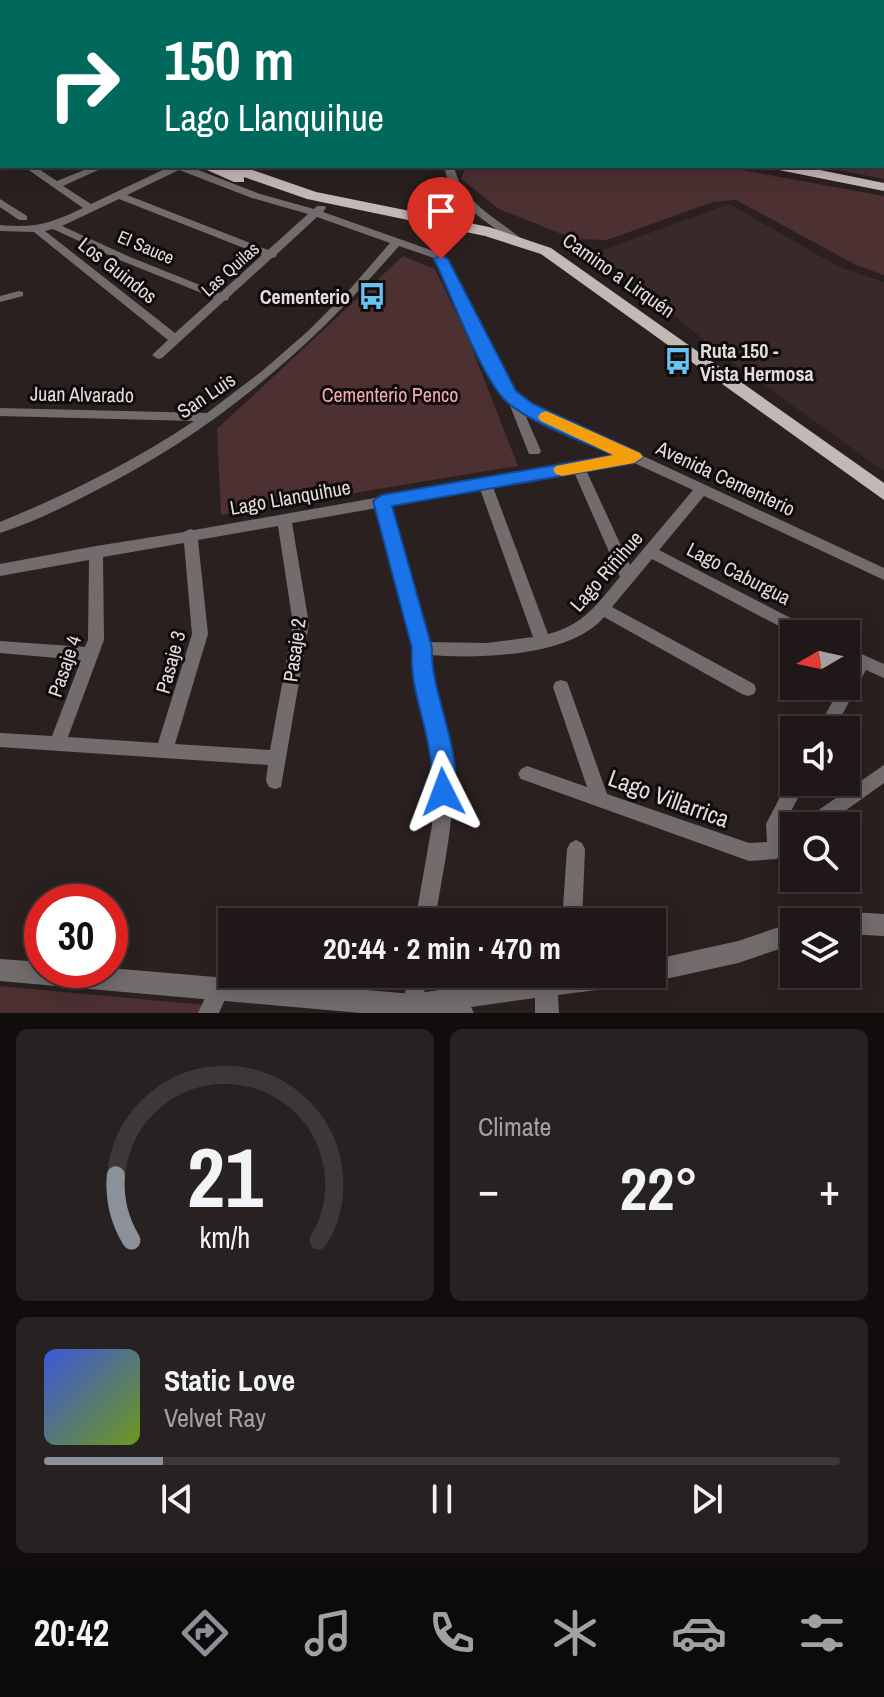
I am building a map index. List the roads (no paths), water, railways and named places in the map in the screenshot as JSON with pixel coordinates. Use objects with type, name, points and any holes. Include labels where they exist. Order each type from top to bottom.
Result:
[{"type":"main road","name":"Camino a Lirquén","points":[[210,168],[319,210],[519,242]]},
{"type":"main road","name":"Camino a Lirquén","points":[[234,168],[312,196],[470,228],[546,251],[884,493]]},
{"type":"main road","points":[[789,168],[884,187]]},
{"type":"street","points":[[33,168],[91,209]]},
{"type":"street","points":[[56,185],[97,168]]},
{"type":"street","points":[[0,228],[38,230],[54,226],[175,168]]},
{"type":"street","name":"Avenida Cementerio","points":[[184,168],[256,196],[319,210],[444,261],[534,451]]},
{"type":"street","points":[[449,168],[450,180],[458,192],[519,242]]},
{"type":"street","points":[[118,195],[272,255]]},
{"type":"street","points":[[0,202],[23,218]]},
{"type":"street","name":"Las Quilas","points":[[158,355],[319,210]]},
{"type":"street","name":"El Sauce","points":[[54,226],[224,298]]},
{"type":"street","name":"Los Guindos","points":[[38,230],[176,340]]},
{"type":"street","name":"San Luis","points":[[0,528],[83,492],[212,417],[244,394],[288,357],[366,280],[396,243]]},
{"type":"street","points":[[0,299],[19,294]]},
{"type":"street","name":"Avenida Cementerio","points":[[510,395],[527,408],[884,574]]},
{"type":"street","name":"Juan Alvarado","points":[[0,412],[212,417]]},
{"type":"street","name":"Lago Llanquihue","points":[[0,570],[634,457]]},
{"type":"street","points":[[578,467],[628,577]]},
{"type":"street","points":[[485,483],[542,640]]},
{"type":"street","name":"Lago Riñihue","points":[[422,648],[477,650],[578,631],[602,609],[702,489]]},
{"type":"street","points":[[382,501],[422,648],[421,667],[439,742],[444,780],[427,908]]},
{"type":"street","name":"Pasaje 2","points":[[275,781],[280,734],[301,624],[284,518]]},
{"type":"street","name":"Pasaje 3","points":[[164,751],[200,634],[190,534]]},
{"type":"street","name":"Pasaje 4","points":[[57,744],[92,654],[97,627],[96,551]]},
{"type":"street","name":"Lago Caburgua","points":[[650,552],[781,620]]},
{"type":"street","points":[[602,609],[748,689]]},
{"type":"street","points":[[0,647],[92,654]]},
{"type":"street","points":[[833,716],[862,662],[884,671]]},
{"type":"street","points":[[561,687],[600,799]]},
{"type":"street","points":[[0,740],[278,758]]},
{"type":"street","points":[[830,812],[884,773]]},
{"type":"street","name":"Lago Villarrica","points":[[527,774],[749,852],[776,850]]},
{"type":"street","points":[[776,850],[775,824],[790,796]]},
{"type":"street","points":[[776,850],[780,847]]},
{"type":"street","points":[[573,908],[576,849]]},
{"type":"street","points":[[860,921],[884,925]]},
{"type":"street","points":[[666,968],[738,952],[780,938]]},
{"type":"street","points":[[0,970],[219,990],[368,1008],[413,1006],[520,988]]},
{"type":"street","points":[[413,1006],[416,988]]},
{"type":"street","points":[[547,1013],[545,1003],[557,988]]},
{"type":"street","points":[[208,1013],[219,990]]},
{"type":"street","points":[[413,1006],[462,1013]]},
{"type":"place","name":"Cementerio","points":[[372,296]]},
{"type":"place","name":"Ruta 150 - Vista Hermosa","points":[[678,361]]},
{"type":"park label","name":"Cementerio Penco","points":[[390,394]]}]
